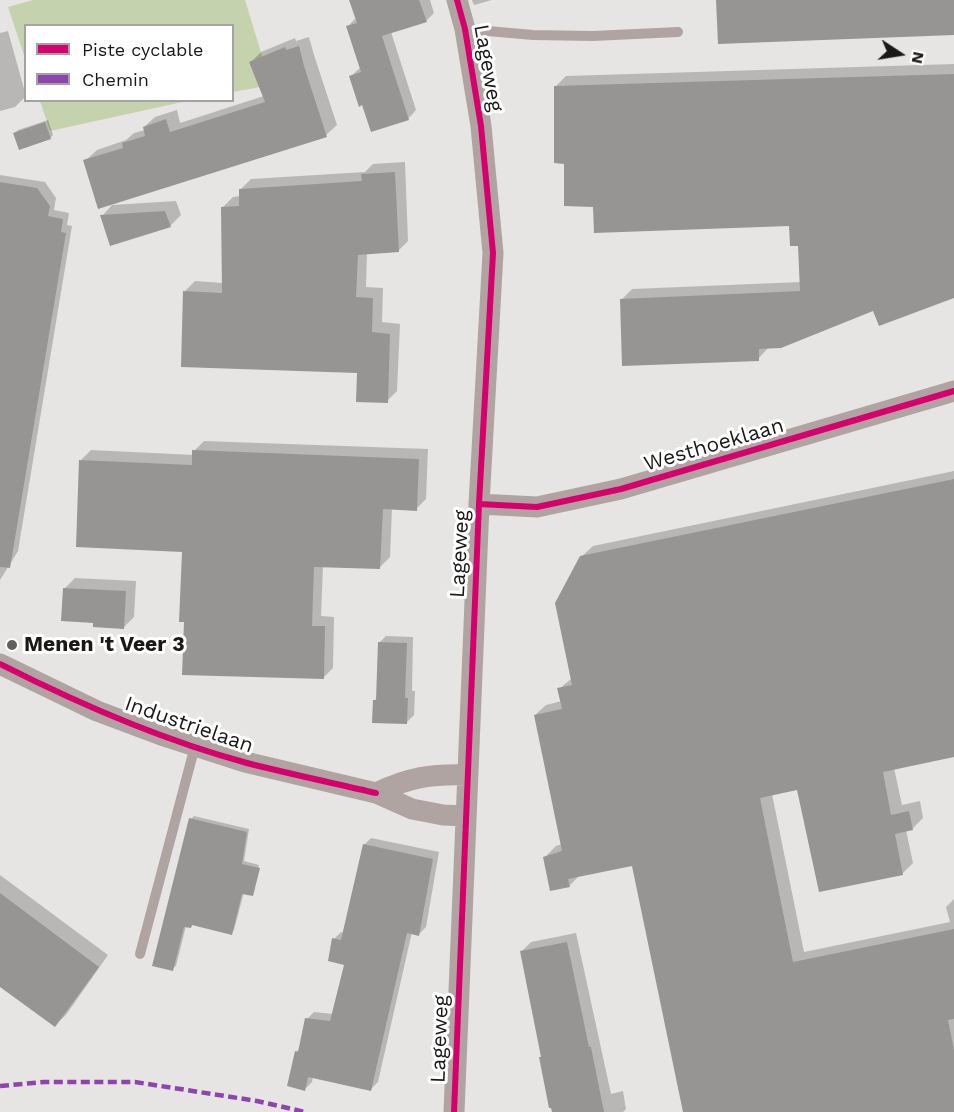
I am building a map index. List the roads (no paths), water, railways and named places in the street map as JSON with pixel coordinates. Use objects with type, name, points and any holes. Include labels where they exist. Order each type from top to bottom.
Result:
[{"type":"street","name":"Lageweg","points":[[454,1112],[479,504],[493,253],[481,126],[465,29],[457,0]]},
{"type":"street","name":"Westhoeklaan","points":[[479,504],[537,507],[621,489],[954,391]]},
{"type":"street","name":"Industrielaan","points":[[0,664],[97,711],[195,746],[245,762],[376,793],[412,809],[443,815],[465,816]]},
{"type":"street","points":[[376,793],[396,783],[425,776],[467,775]]},
{"type":"lane","points":[[465,29],[533,35],[592,36],[678,32]]},
{"type":"lane","points":[[140,954],[195,746]]},
{"type":"place","name":"Menen 't Veer 3","points":[[12,645]]}]
